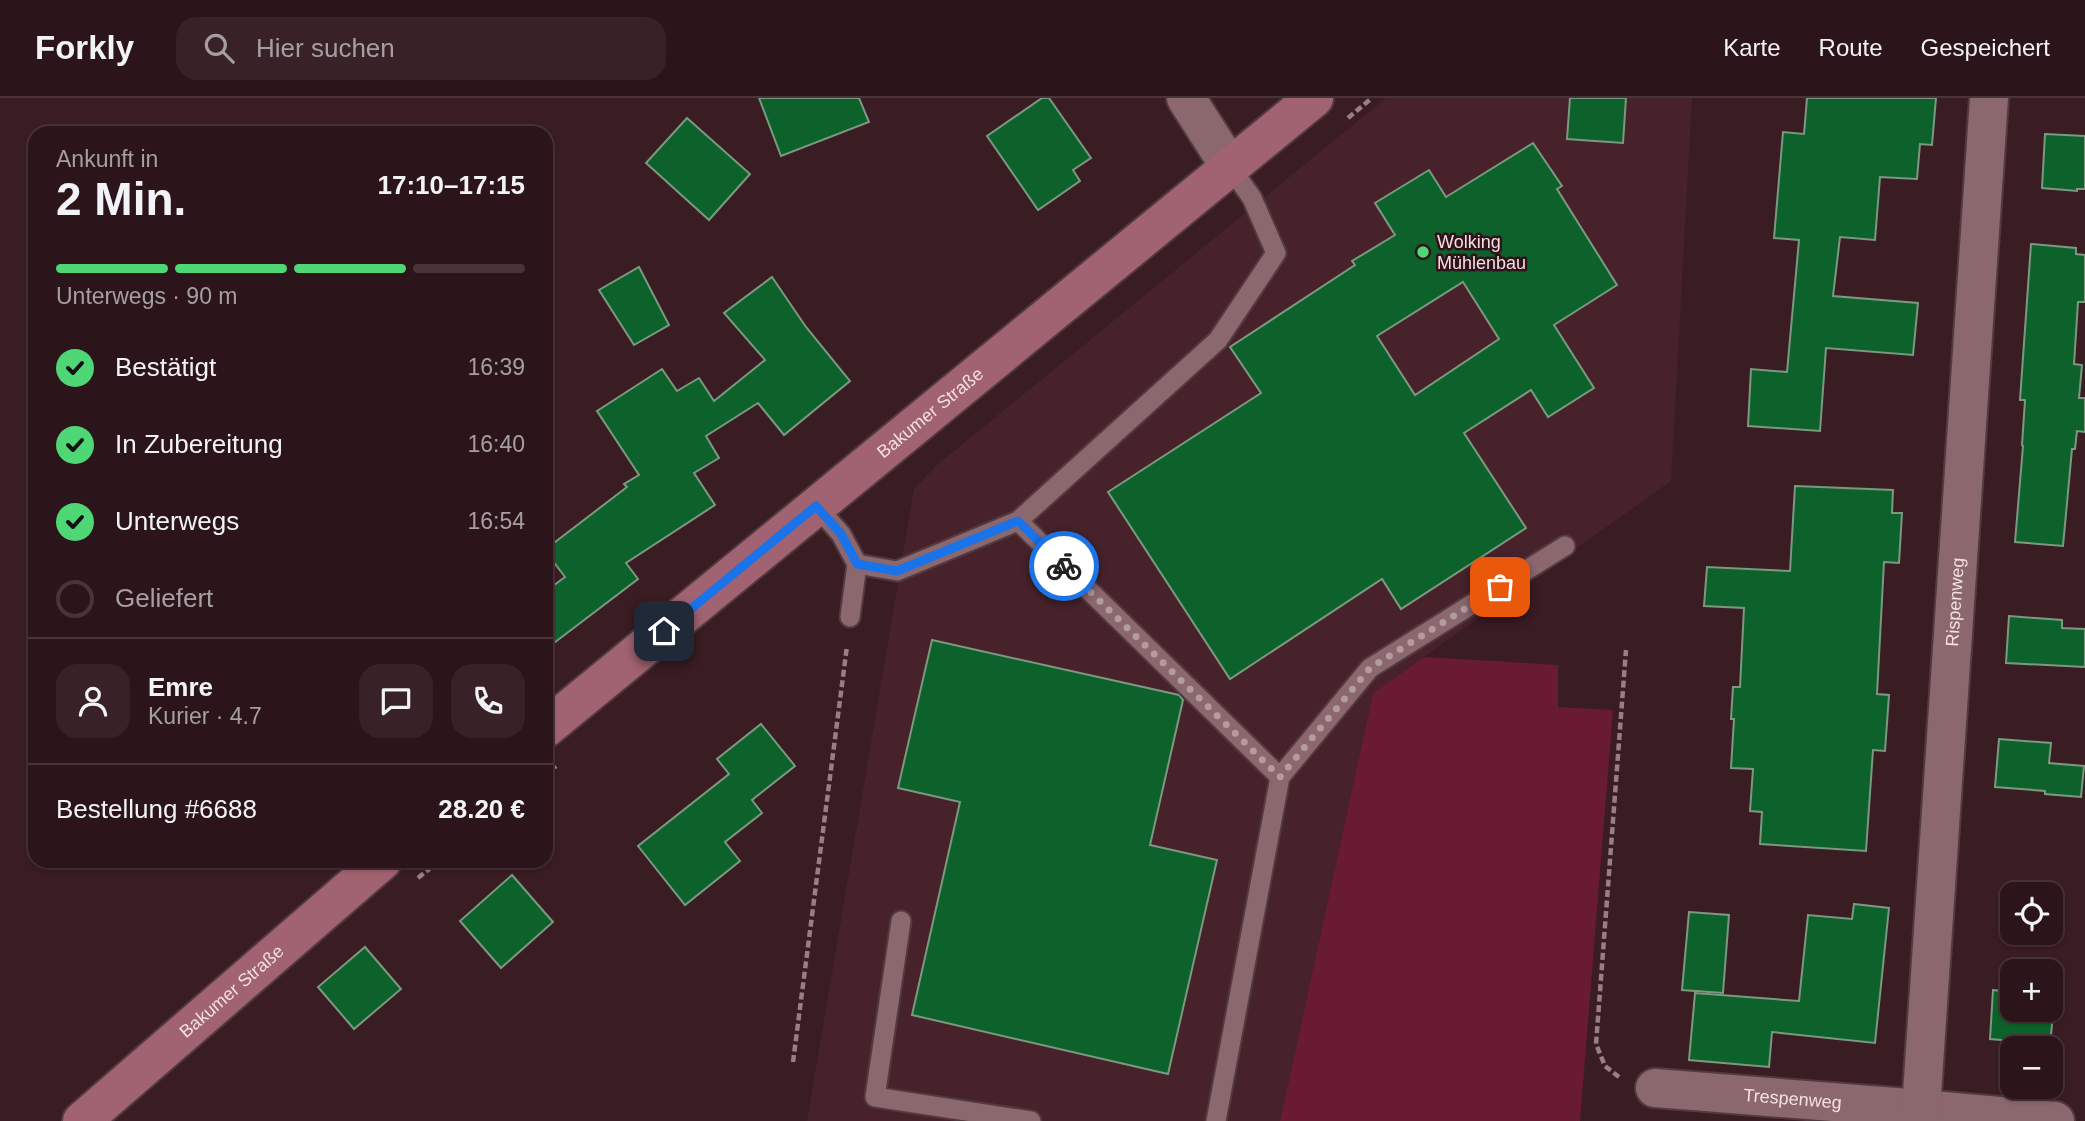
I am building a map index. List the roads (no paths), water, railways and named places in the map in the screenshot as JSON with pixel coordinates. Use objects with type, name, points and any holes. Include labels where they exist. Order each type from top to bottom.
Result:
[{"type":"street","points":[[1186,98],[1230,167]]},
{"type":"street","name":"Bakumer Straße","points":[[553,722],[1314,98]]},
{"type":"street","name":"Rispenweg","points":[[1921,1109],[1989,98]]},
{"type":"street","name":"Bakumer Straße","points":[[82,1121],[374,868]]},
{"type":"street","name":"Trespenweg","points":[[1655,1088],[2054,1121]]},
{"type":"lane","points":[[857,564],[897,571],[1018,521],[1218,340],[1276,253],[1252,198],[1230,167]]},
{"type":"lane","points":[[816,506],[841,534],[857,564],[850,617]]},
{"type":"lane","points":[[1018,521],[1280,777]]},
{"type":"lane","points":[[1216,1121],[1280,777],[1370,668],[1565,547]]},
{"type":"lane","points":[[901,921],[874,1097],[1031,1121]]},
{"type":"place","name":"Wolking Mühlenbau","points":[[1423,252]]}]
